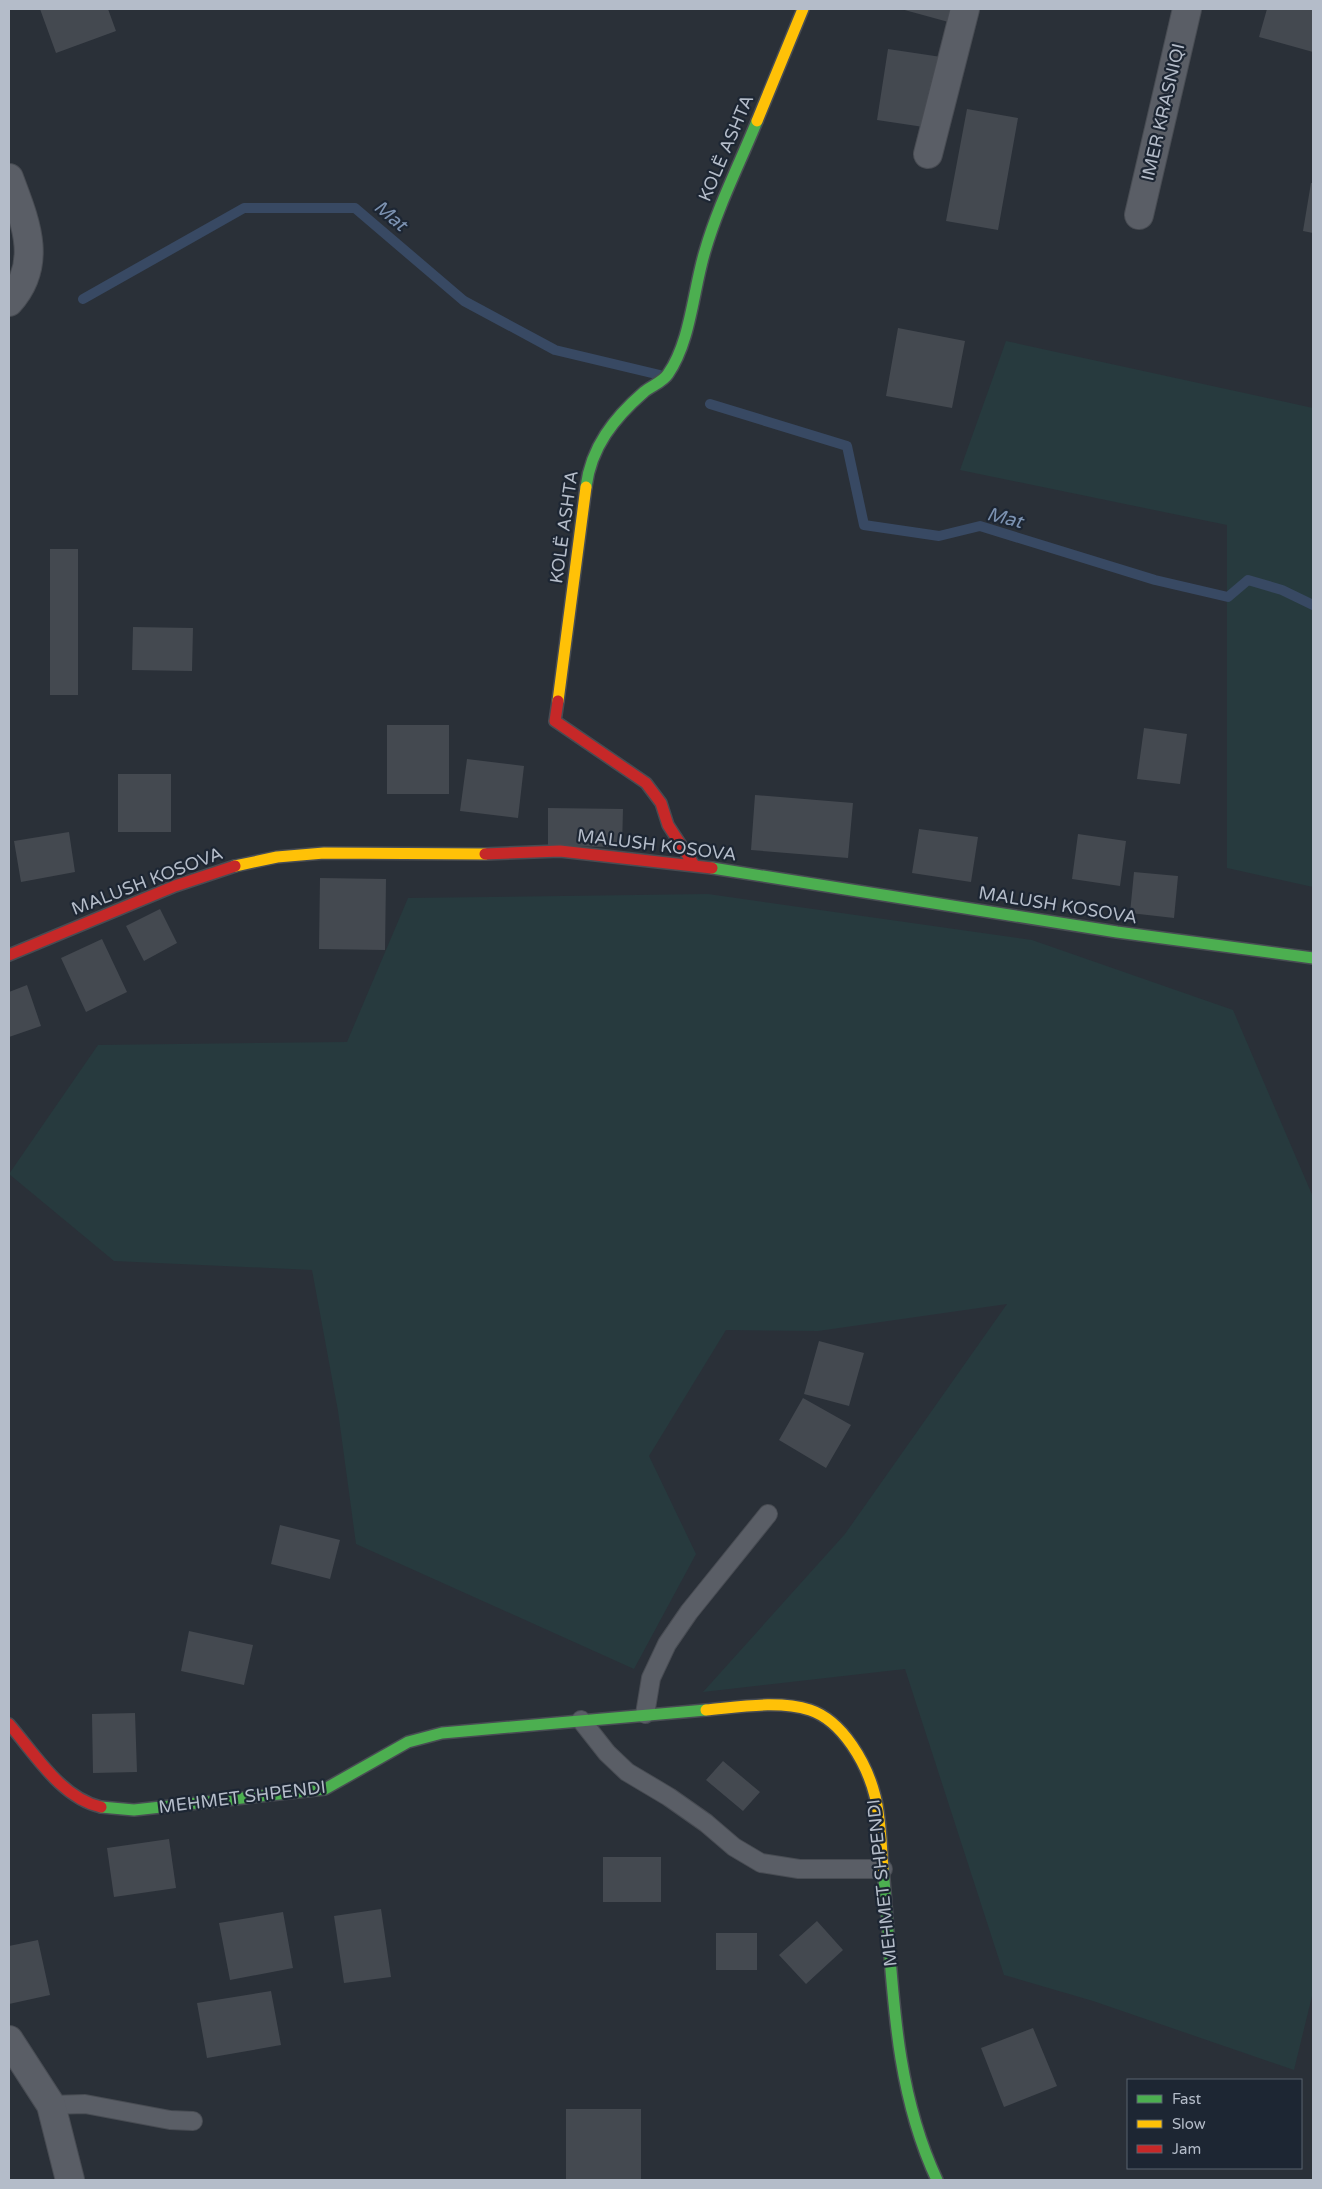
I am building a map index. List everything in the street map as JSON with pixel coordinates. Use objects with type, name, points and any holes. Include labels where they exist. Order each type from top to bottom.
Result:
[{"type":"street","name":"KOLË ASHTA","points":[[694,865],[668,825],[661,803],[646,784],[555,721],[588,470],[602,440],[619,414],[646,390],[667,376],[681,350],[704,253],[718,210],[802,9]]},
{"type":"street","points":[[928,154],[965,9]]},
{"type":"street","name":"IMER KRASNIQI","points":[[1139,215],[1187,9]]},
{"type":"street","points":[[9,178],[22,212],[29,240],[28,268],[9,302]]},
{"type":"street","name":"MALUSH KOSOVA","points":[[9,955],[175,886],[232,867],[277,857],[324,853],[470,854],[560,851],[694,865],[1117,932],[1313,958]]},
{"type":"street","name":"MEHMET SHPENDI","points":[[9,1724],[63,1785],[81,1800],[106,1808],[134,1810],[325,1789],[347,1780],[380,1757],[406,1743],[442,1733],[740,1707],[780,1706],[814,1712],[840,1731],[858,1753],[874,1796],[884,1869],[893,2005],[905,2081],[926,2160],[936,2180]]},
{"type":"street","points":[[9,2040],[51,2105],[70,2180]]},
{"type":"lane","points":[[645,1714],[651,1678],[667,1644],[689,1612],[768,1514]]},
{"type":"lane","points":[[581,1720],[607,1753],[627,1772],[669,1797],[706,1823],[734,1847],[761,1863],[799,1869],[884,1869]]},
{"type":"lane","points":[[51,2105],[85,2104],[170,2120],[193,2121]]},
{"type":"green space","points":[[1006,341],[1313,408],[1313,887],[1227,868],[1227,525],[960,470]]},
{"type":"green space","points":[[708,894],[1032,940],[1233,1010],[1313,1197],[1313,1992],[1294,2070],[1093,2001],[1004,1975],[905,1669],[703,1692],[845,1534],[1007,1304],[818,1331],[726,1330],[649,1456],[696,1554],[634,1669],[356,1544],[338,1411],[312,1270],[114,1261],[9,1174],[98,1045],[347,1042],[408,898]]},
{"type":"building","points":[[40,9],[108,9],[116,31],[56,53]]},
{"type":"building","points":[[901,9],[968,9],[963,26]]},
{"type":"building","points":[[1267,9],[1313,9],[1313,52],[1259,37]]},
{"type":"building","points":[[888,49],[948,58],[937,129],[877,120]]},
{"type":"building","points":[[967,109],[1018,118],[998,230],[946,221]]},
{"type":"building","points":[[1311,183],[1313,183],[1313,233],[1303,231]]},
{"type":"building","points":[[898,328],[965,341],[952,408],[886,396]]},
{"type":"building","points":[[50,549],[78,549],[78,695],[50,695]]},
{"type":"building","points":[[133,627],[193,628],[192,671],[132,670]]},
{"type":"building","points":[[387,725],[449,725],[449,794],[387,794]]},
{"type":"building","points":[[1144,728],[1187,734],[1180,784],[1137,779]]},
{"type":"building","points":[[467,759],[524,766],[518,818],[460,811]]},
{"type":"building","points":[[118,774],[171,774],[171,832],[118,832]]},
{"type":"building","points":[[755,795],[853,803],[848,858],[751,850]]},
{"type":"building","points":[[548,808],[623,809],[622,847],[548,846]]},
{"type":"building","points":[[919,829],[978,837],[971,882],[912,873]]},
{"type":"building","points":[[69,832],[75,872],[21,882],[14,841]]},
{"type":"building","points":[[1078,834],[1126,841],[1120,886],[1072,879]]},
{"type":"building","points":[[1134,872],[1178,876],[1174,918],[1130,913]]},
{"type":"building","points":[[320,878],[386,879],[385,950],[319,949]]},
{"type":"building","points":[[160,909],[177,943],[144,961],[126,926]]},
{"type":"building","points":[[102,939],[127,992],[86,1012],[61,958]]},
{"type":"building","points":[[27,985],[41,1026],[9,1037],[9,992]]},
{"type":"building","points":[[819,1341],[864,1353],[849,1406],[804,1394]]},
{"type":"building","points":[[803,1398],[851,1425],[826,1468],[779,1440]]},
{"type":"building","points":[[280,1525],[340,1540],[330,1579],[271,1564]]},
{"type":"building","points":[[189,1631],[253,1645],[244,1685],[181,1671]]},
{"type":"building","points":[[135,1713],[137,1772],[93,1773],[92,1714]]},
{"type":"building","points":[[723,1761],[760,1792],[743,1811],[706,1780]]},
{"type":"building","points":[[169,1839],[176,1888],[114,1897],[107,1848]]},
{"type":"building","points":[[603,1857],[661,1857],[661,1902],[603,1902]]},
{"type":"building","points":[[381,1909],[391,1977],[344,1983],[334,1916]]},
{"type":"building","points":[[283,1912],[293,1968],[230,1980],[219,1923]]},
{"type":"building","points":[[817,1921],[843,1950],[806,1984],[779,1955]]},
{"type":"building","points":[[716,1933],[757,1933],[757,1970],[716,1970]]},
{"type":"building","points":[[38,1940],[50,1995],[9,2004],[9,1946]]},
{"type":"building","points":[[271,1991],[281,2045],[207,2058],[197,2003]]},
{"type":"building","points":[[1033,2028],[1057,2086],[1004,2107],[981,2048]]},
{"type":"building","points":[[566,2109],[641,2109],[641,2180],[566,2180]]},
{"type":"waterway","name":"Mat","points":[[83,299],[244,208],[355,208],[464,301],[555,350],[660,375]]},
{"type":"waterway","name":"Mat","points":[[710,404],[847,446],[864,525],[939,536],[980,526],[1155,580],[1228,597],[1248,580],[1282,590],[1313,605]]},
{"type":"traffic: fast","points":[[586,487],[593,459],[606,434],[633,402],[666,377],[676,361],[687,331],[710,234],[757,121]]},
{"type":"traffic: fast","points":[[712,868],[1117,932],[1313,958]]},
{"type":"traffic: fast","points":[[101,1807],[134,1810],[325,1789],[408,1742],[442,1733],[706,1710]]},
{"type":"traffic: fast","points":[[883,1869],[892,1988],[902,2066],[922,2143],[937,2180]]},
{"type":"traffic: slow","points":[[757,121],[803,9]]},
{"type":"traffic: slow","points":[[558,701],[586,487]]},
{"type":"traffic: slow","points":[[235,866],[277,857],[324,853],[485,854]]},
{"type":"traffic: slow","points":[[706,1710],[758,1705],[785,1705],[810,1710],[833,1724],[852,1745],[871,1784],[878,1814],[883,1869]]},
{"type":"traffic: jam","points":[[558,701],[555,721],[646,783],[661,803],[668,825],[694,865]]},
{"type":"traffic: jam","points":[[485,854],[560,851],[712,868]]},
{"type":"traffic: jam","points":[[9,955],[175,886],[235,866]]},
{"type":"traffic: jam","points":[[9,1724],[61,1785],[87,1802],[101,1807]]}]
